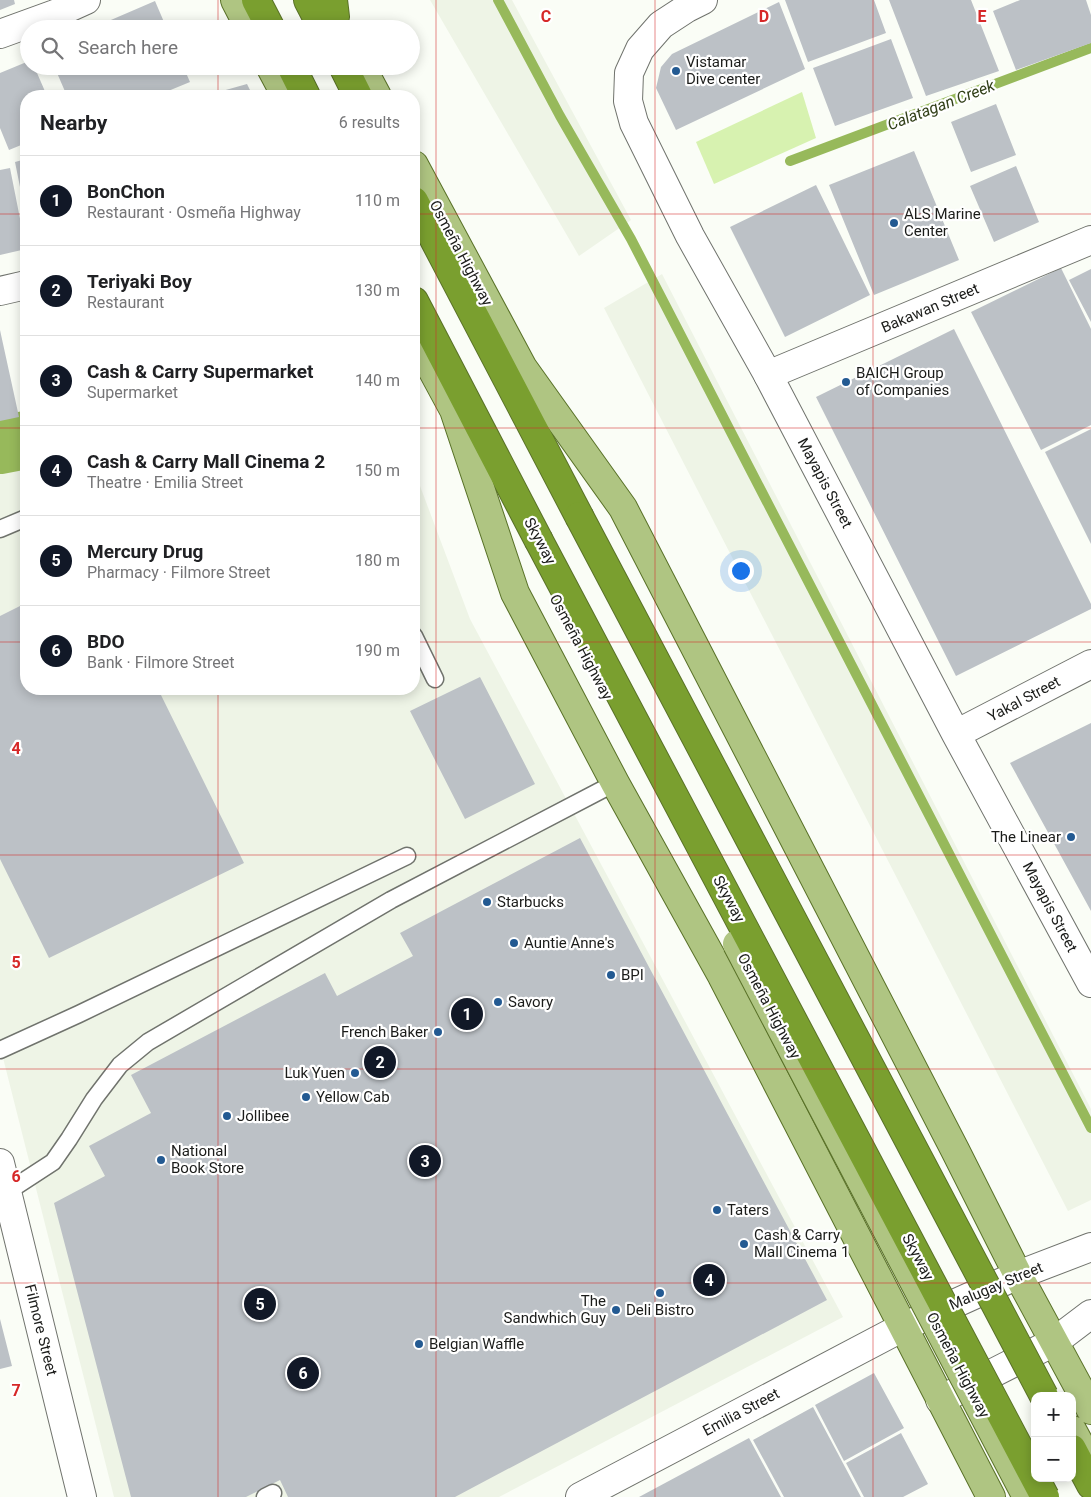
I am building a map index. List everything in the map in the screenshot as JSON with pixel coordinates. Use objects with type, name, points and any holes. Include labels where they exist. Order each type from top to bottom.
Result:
[{"type":"highway","points":[[256,0],[266,20]]},
{"type":"highway","points":[[308,0],[332,15]]},
{"type":"highway","points":[[296,75],[303,90]]},
{"type":"highway","points":[[347,75],[355,90]]},
{"type":"highway","points":[[420,213],[1042,1392]]},
{"type":"highway","name":"Skyway","points":[[420,312],[1045,1497]]},
{"type":"highway","points":[[1076,1457],[1091,1485]]},
{"type":"main road","points":[[235,0],[245,20]]},
{"type":"main road","points":[[275,75],[283,90]]},
{"type":"main road","points":[[366,75],[374,90]]},
{"type":"main road","name":"Osmeña Highway","points":[[420,176],[523,368],[587,511],[1052,1392]]},
{"type":"main road","name":"Osmeña Highway","points":[[420,347],[543,575],[1027,1497]]},
{"type":"main road","name":"Osmeña Highway","points":[[523,368],[623,508],[1018,1275],[1091,1410]]},
{"type":"main road","name":"Osmeña Highway","points":[[454,410],[515,593],[615,783],[722,976],[991,1497]]},
{"type":"main road","points":[[1076,1437],[1091,1465]]},
{"type":"street","points":[[38,20],[86,0]]},
{"type":"street","name":"Mayapis Street","points":[[703,0],[661,24],[640,49],[630,73],[628,101],[634,123],[642,143],[690,236],[768,375],[956,734],[1091,983]]},
{"type":"street","points":[[0,34],[20,27]]},
{"type":"street","name":"Bakawan Street","points":[[768,375],[1091,240]]},
{"type":"street","points":[[0,291],[20,286]]},
{"type":"street","name":"Yakal Street","points":[[956,734],[1091,664]]},
{"type":"street","name":"Filmore Street","points":[[0,1163],[4,1193],[82,1497]]},
{"type":"street","name":"Malugay Street","points":[[903,1327],[1018,1275],[1091,1247]]},
{"type":"street","points":[[940,1400],[1054,1342],[1091,1314]]},
{"type":"street","name":"Emilia Street","points":[[580,1497],[903,1327]]},
{"type":"lane","points":[[0,529],[20,521]]},
{"type":"lane","points":[[420,648],[435,679]]},
{"type":"lane","points":[[4,1193],[53,1162],[94,1099],[120,1065],[148,1042],[391,900],[615,783]]},
{"type":"lane","points":[[0,1050],[407,856]]},
{"type":"shaded area","points":[[430,0],[512,0],[631,220],[579,256]]},
{"type":"shaded area","points":[[662,274],[1091,1109],[1091,1200],[1068,1211],[604,308]]},
{"type":"shaded area","points":[[20,461],[20,695],[420,695],[420,486],[470,619],[843,1317],[499,1497],[114,1497],[0,1046],[0,465]]},
{"type":"green space","points":[[802,92],[816,138],[714,184],[696,142]]},
{"type":"building","points":[[0,0],[14,0],[15,4],[0,10]]},
{"type":"building","points":[[785,0],[874,0],[886,33],[808,62]]},
{"type":"building","points":[[889,0],[971,0],[999,71],[926,96]]},
{"type":"building","points":[[1020,0],[1086,0],[1091,15],[1091,43],[1016,70],[993,11]]},
{"type":"building","points":[[155,1],[163,20],[111,20]]},
{"type":"building","points":[[779,2],[805,69],[676,130],[656,88],[661,67],[672,54]]},
{"type":"building","points":[[891,39],[913,98],[835,126],[813,68]]},
{"type":"building","points":[[20,65],[20,75],[38,75],[44,90],[20,90],[20,145],[9,150],[0,128],[0,73]]},
{"type":"building","points":[[58,75],[187,75],[190,82],[171,90],[64,90]]},
{"type":"building","points":[[247,84],[250,90],[226,90]]},
{"type":"building","points":[[996,104],[1016,155],[971,172],[951,122]]},
{"type":"building","name":"ALS Marine Center","points":[[914,151],[959,260],[874,295],[829,185]]},
{"type":"building","points":[[20,161],[20,187],[15,162]]},
{"type":"building","points":[[1016,166],[1039,222],[994,242],[970,186]]},
{"type":"building","points":[[10,168],[20,219],[20,250],[0,255],[0,170]]},
{"type":"building","points":[[816,185],[870,295],[785,337],[730,227]]},
{"type":"building","points":[[1061,268],[1091,329],[1091,425],[1041,450],[971,312]]},
{"type":"building","points":[[1091,269],[1091,322],[1069,280]]},
{"type":"building","points":[[954,329],[1091,604],[1091,609],[956,676],[816,397]]},
{"type":"building","points":[[0,330],[19,417],[0,421]]},
{"type":"building","points":[[1091,429],[1091,544],[1045,452]]},
{"type":"building","points":[[20,606],[20,695],[161,695],[244,863],[49,958],[0,859],[0,616]]},
{"type":"building","points":[[480,677],[535,784],[465,819],[410,711]]},
{"type":"building","name":"The Linear","points":[[1091,723],[1091,911],[1010,763]]},
{"type":"building","points":[[580,838],[827,1300],[455,1497],[288,1497],[280,1480],[246,1497],[131,1497],[54,1203],[105,1176],[89,1146],[151,1113],[131,1075],[325,973],[337,996],[413,956],[400,933]]},
{"type":"building","points":[[0,1319],[12,1366],[0,1369]]},
{"type":"building","points":[[874,1373],[904,1428],[844,1461],[815,1405]]},
{"type":"building","points":[[813,1407],[861,1497],[784,1497],[753,1440]]},
{"type":"building","points":[[901,1433],[928,1484],[903,1497],[864,1497],[846,1463]]},
{"type":"building","points":[[749,1438],[781,1497],[639,1497]]},
{"type":"waterway","points":[[498,0],[560,116],[631,239],[1091,1128]]},
{"type":"waterway","name":"Calatagan Creek","points":[[790,161],[1091,48]]},
{"type":"waterway","name":"Calatagan Creek","points":[[0,445],[20,441]]},
{"type":"place","name":"Vistamar Dive center","points":[[676,71]]},
{"type":"place","name":"ALS Marine Center","points":[[894,223]]},
{"type":"place","name":"BAICH Group of Companies","points":[[846,382]]},
{"type":"place","name":"The Linear","points":[[1071,837]]},
{"type":"place","name":"Starbucks","points":[[487,902]]},
{"type":"place","name":"Auntie Anne's","points":[[514,943]]},
{"type":"place","name":"BPI","points":[[611,975]]},
{"type":"place","name":"Savory","points":[[498,1002]]},
{"type":"place","name":"BonChon","points":[[467,1014]]},
{"type":"place","name":"French Baker","points":[[438,1032]]},
{"type":"place","name":"Teriyaki Boy","points":[[380,1062]]},
{"type":"place","name":"Luk Yuen","points":[[355,1073]]},
{"type":"place","name":"Yellow Cab","points":[[306,1097]]},
{"type":"place","name":"Jollibee","points":[[227,1116]]},
{"type":"place","name":"National Book Store","points":[[161,1160]]},
{"type":"place","name":"Cash & Carry Supermarket","points":[[425,1161]]},
{"type":"place","name":"Taters","points":[[717,1210]]},
{"type":"place","name":"Cash & Carry Mall Cinema 1","points":[[744,1244]]},
{"type":"place","name":"Cash & Carry Mall Cinema 2","points":[[709,1280]]},
{"type":"place","name":"Deli Bistro","points":[[660,1293]]},
{"type":"place","name":"Mercury Drug","points":[[260,1304]]},
{"type":"place","name":"The Sandwhich Guy","points":[[616,1310]]},
{"type":"place","name":"Belgian Waffle","points":[[419,1344]]},
{"type":"place","name":"BDO","points":[[303,1373]]}]
